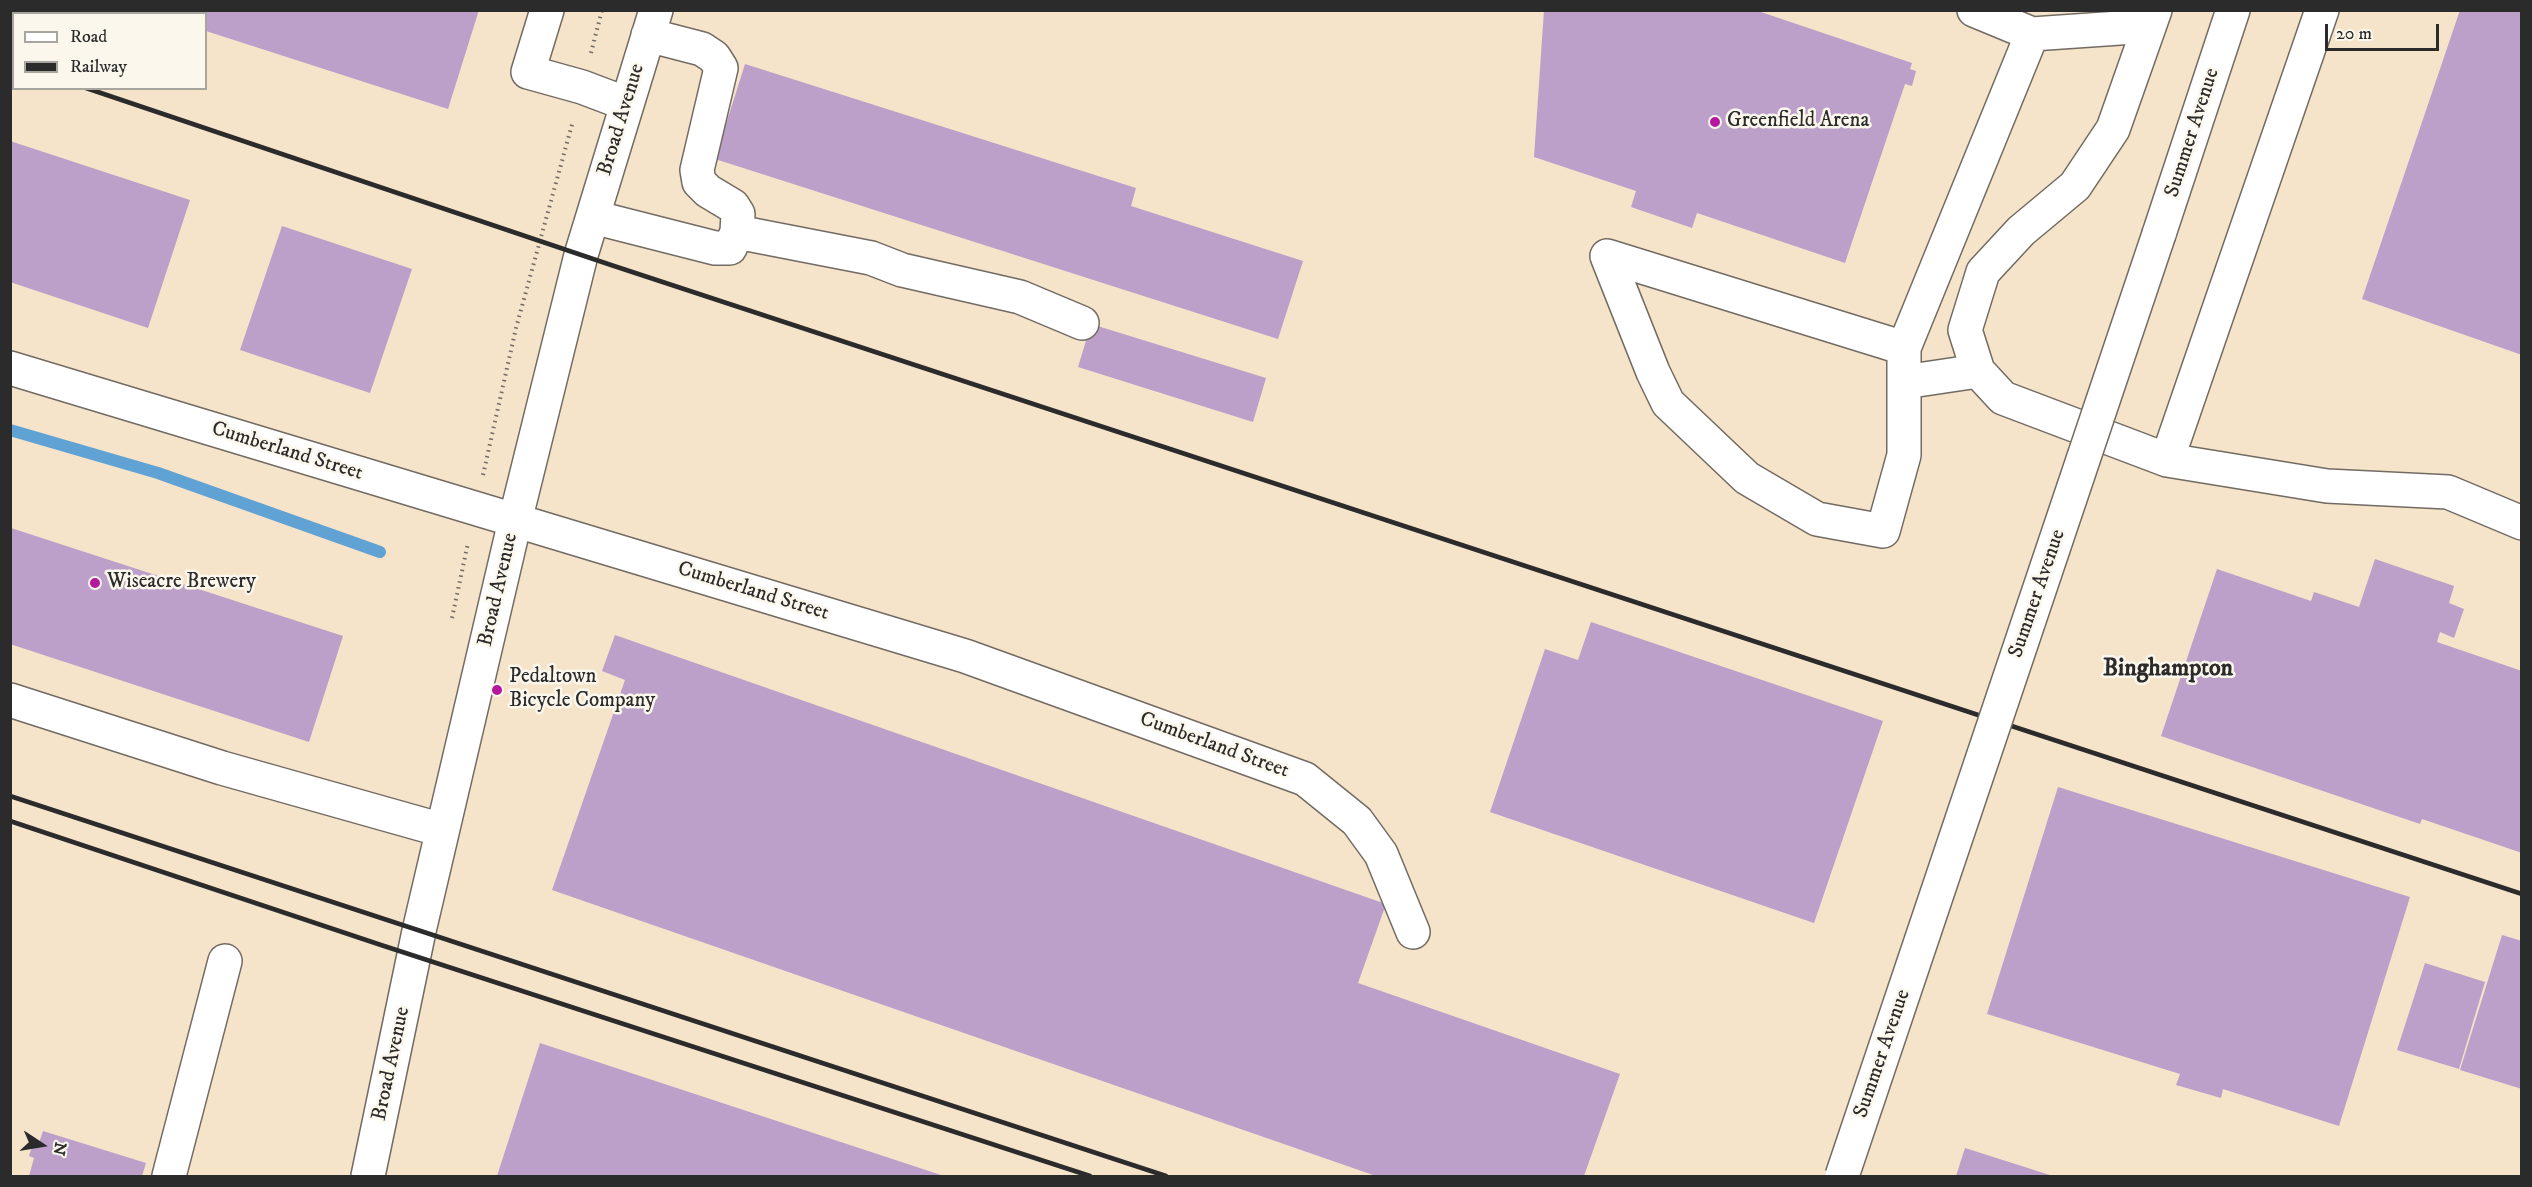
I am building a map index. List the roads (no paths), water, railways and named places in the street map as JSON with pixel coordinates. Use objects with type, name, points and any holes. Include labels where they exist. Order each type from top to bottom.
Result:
[{"type":"street","points":[[547,10],[528,72],[582,87],[627,104]]},
{"type":"street","points":[[1974,10],[2032,34],[2152,18],[2113,129],[2075,186],[2020,231],[1983,272],[1965,330],[1978,372],[2002,398],[2167,460],[2327,486],[2448,492],[2522,523]]},
{"type":"street","name":"Summer Avenue","points":[[1842,1176],[2234,10]]},
{"type":"street","points":[[2167,460],[2322,10]]},
{"type":"street","points":[[593,217],[715,248],[730,248],[737,232],[738,214],[733,206],[708,191],[699,182],[697,170],[706,140],[721,68],[714,57],[702,49],[652,23]]},
{"type":"street","name":"Broad Avenue","points":[[368,1176],[442,830],[515,521],[593,217],[652,23]]},
{"type":"street","points":[[1904,348],[1607,256],[1668,404],[1747,478],[1817,519],[1884,531],[1904,455],[1904,348],[2032,34]]},
{"type":"street","points":[[737,232],[871,258],[902,270],[1020,297],[1082,323]]},
{"type":"street","name":"Cumberland Street","points":[[10,368],[965,656],[1305,779],[1357,821],[1381,854],[1413,932]]},
{"type":"street","points":[[1904,382],[1978,372]]},
{"type":"street","points":[[10,700],[222,768],[442,830]]},
{"type":"street","points":[[169,1176],[225,961]]},
{"type":"waterway","points":[[10,430],[158,473],[380,552]]},
{"type":"railway","points":[[92,90],[611,265],[2522,894]]},
{"type":"railway","points":[[10,796],[1166,1176]]},
{"type":"railway","points":[[10,821],[381,945],[1090,1176]]},
{"type":"place","name":"Greenfield Arena","points":[[1715,122]]},
{"type":"place","name":"Wiseacre Brewery","points":[[95,583]]},
{"type":"place","name":"Pedaltown Bicycle Company","points":[[497,690]]},
{"type":"district","name":"Binghampton","points":[[2168,670]]}]
